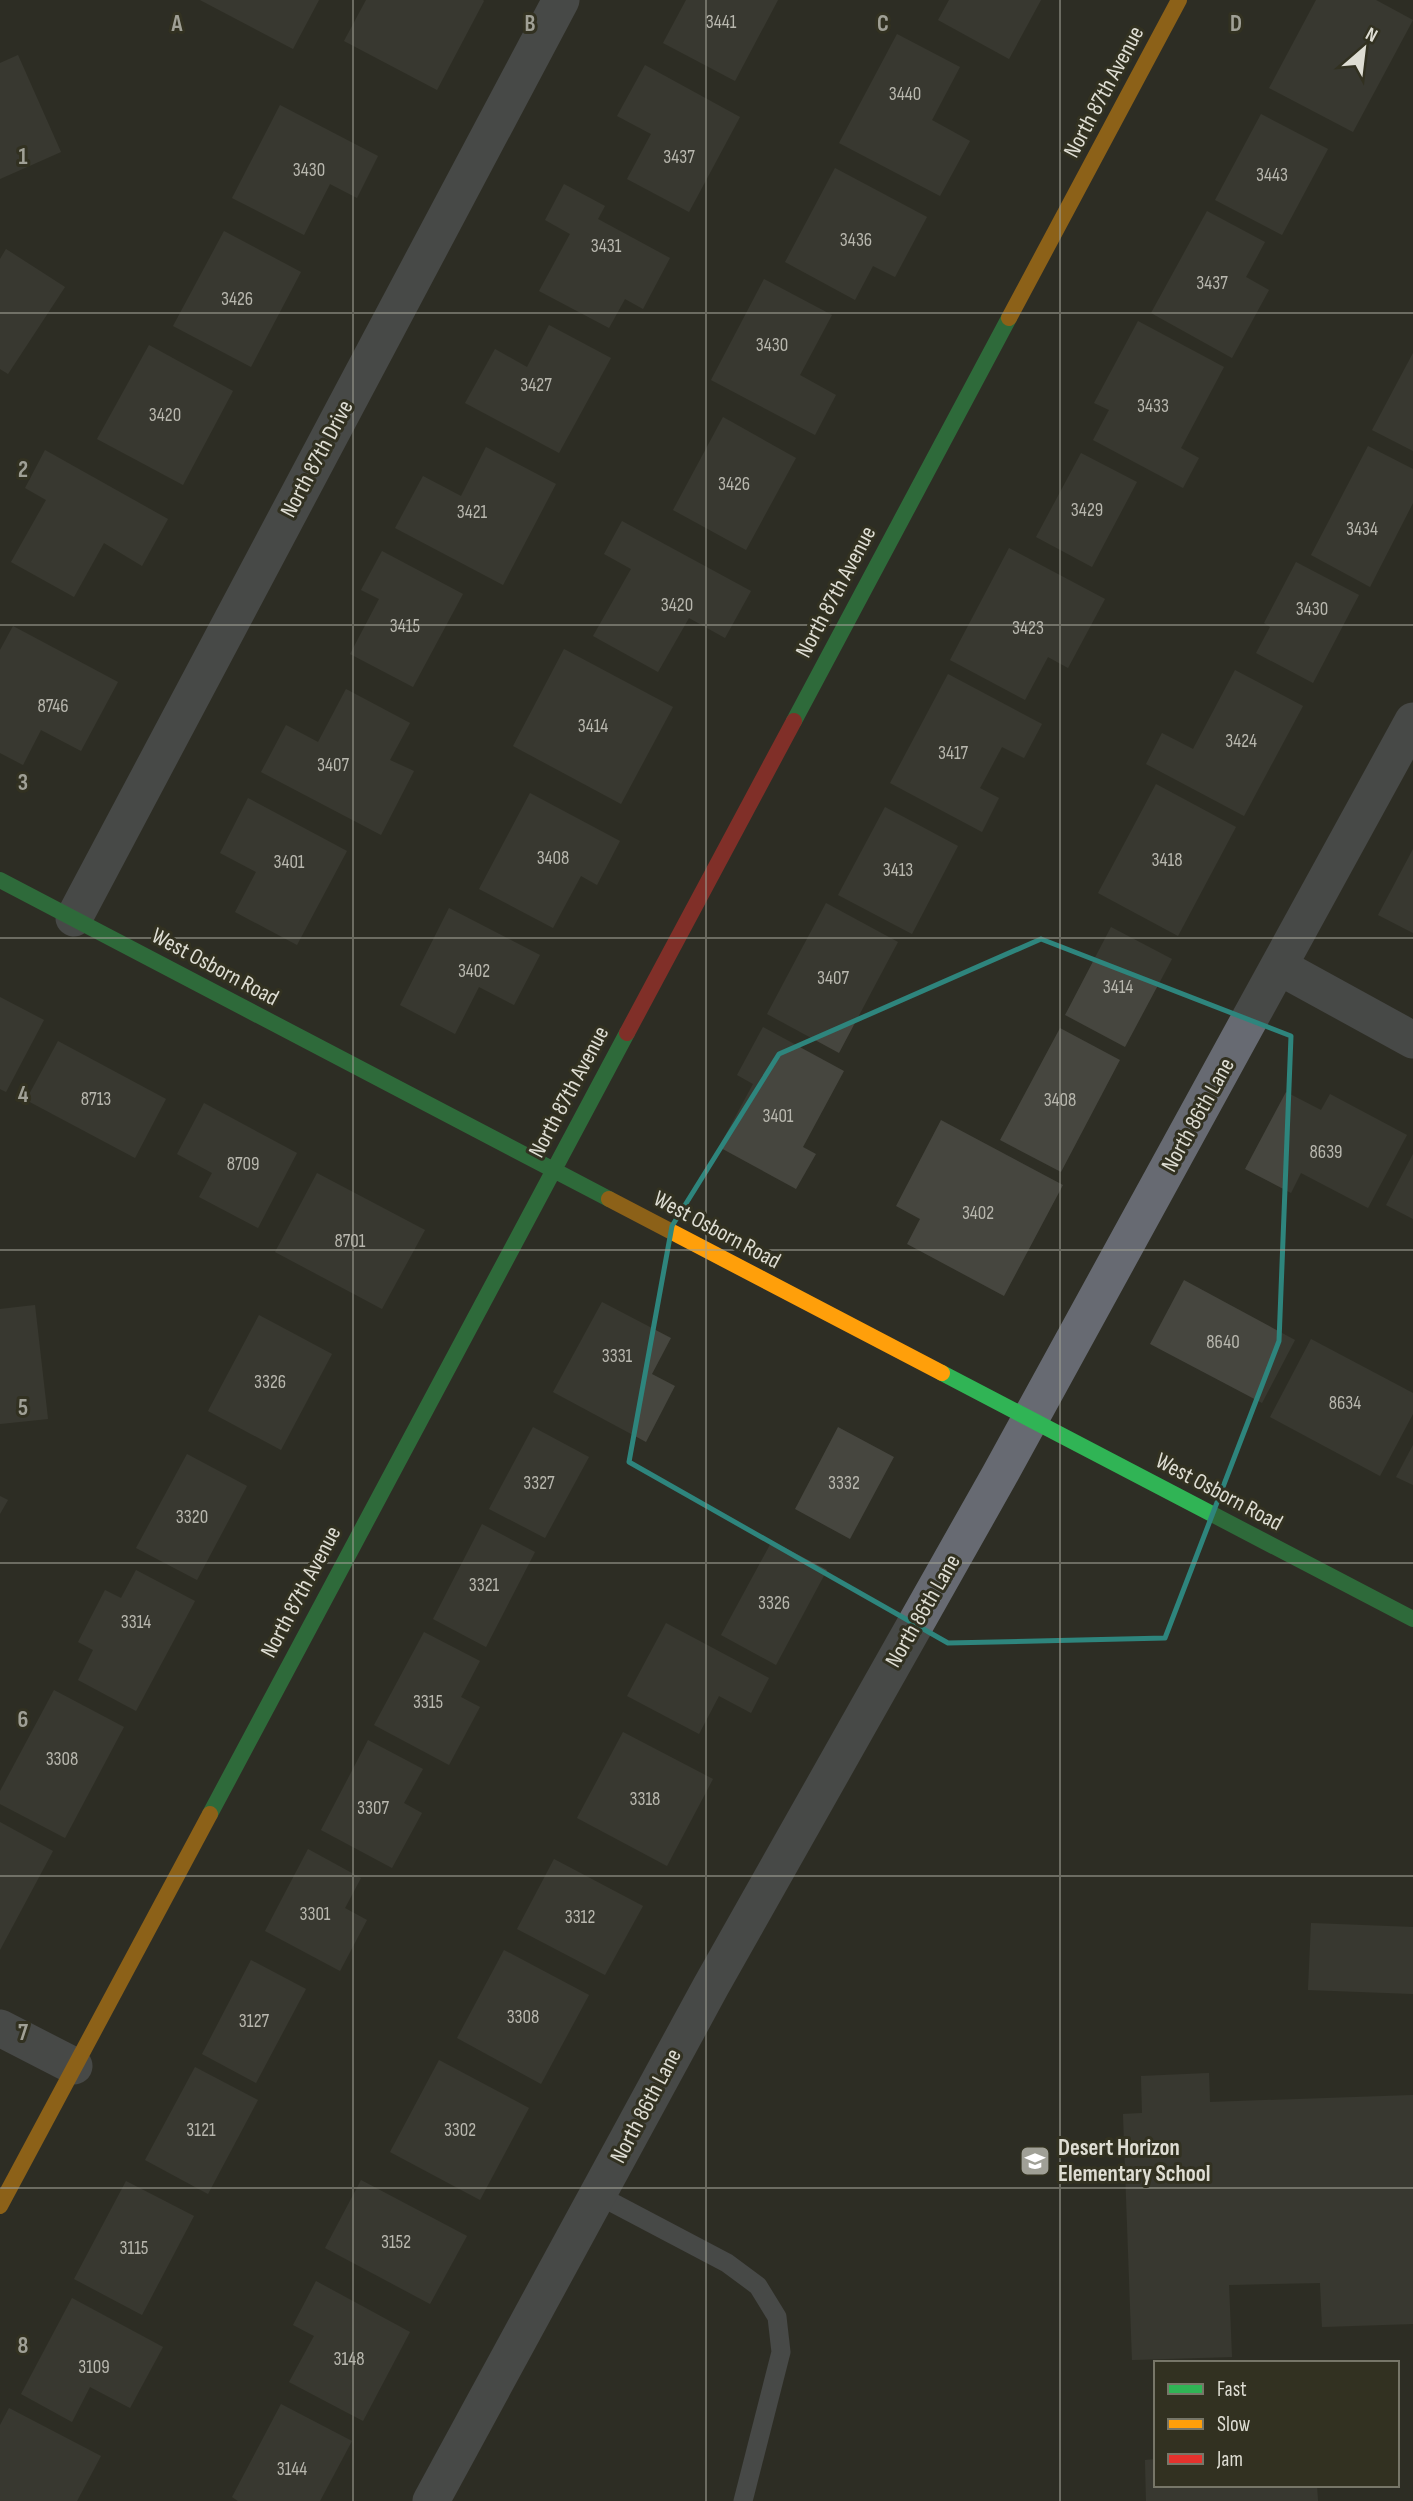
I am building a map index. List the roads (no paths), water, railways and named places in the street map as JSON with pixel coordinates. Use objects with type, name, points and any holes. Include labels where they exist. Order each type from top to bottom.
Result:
[{"type":"street","name":"North 87th Drive","points":[[74,918],[561,0]]},
{"type":"street","name":"North 87th Avenue","points":[[0,2206],[1179,0]]},
{"type":"street","name":"North 86th Lane","points":[[431,2501],[711,1986],[1030,1419],[1413,721]]},
{"type":"street","name":"West Osborn Road","points":[[0,880],[1413,1619]]},
{"type":"street","points":[[1280,967],[1413,1040]]},
{"type":"street","points":[[0,2028],[74,2066]]},
{"type":"lane","points":[[598,2195],[727,2263],[758,2286],[777,2317],[781,2352],[743,2501]]},
{"type":"place","name":"Desert Horizon Elementary School","points":[[1035,2161]]}]
